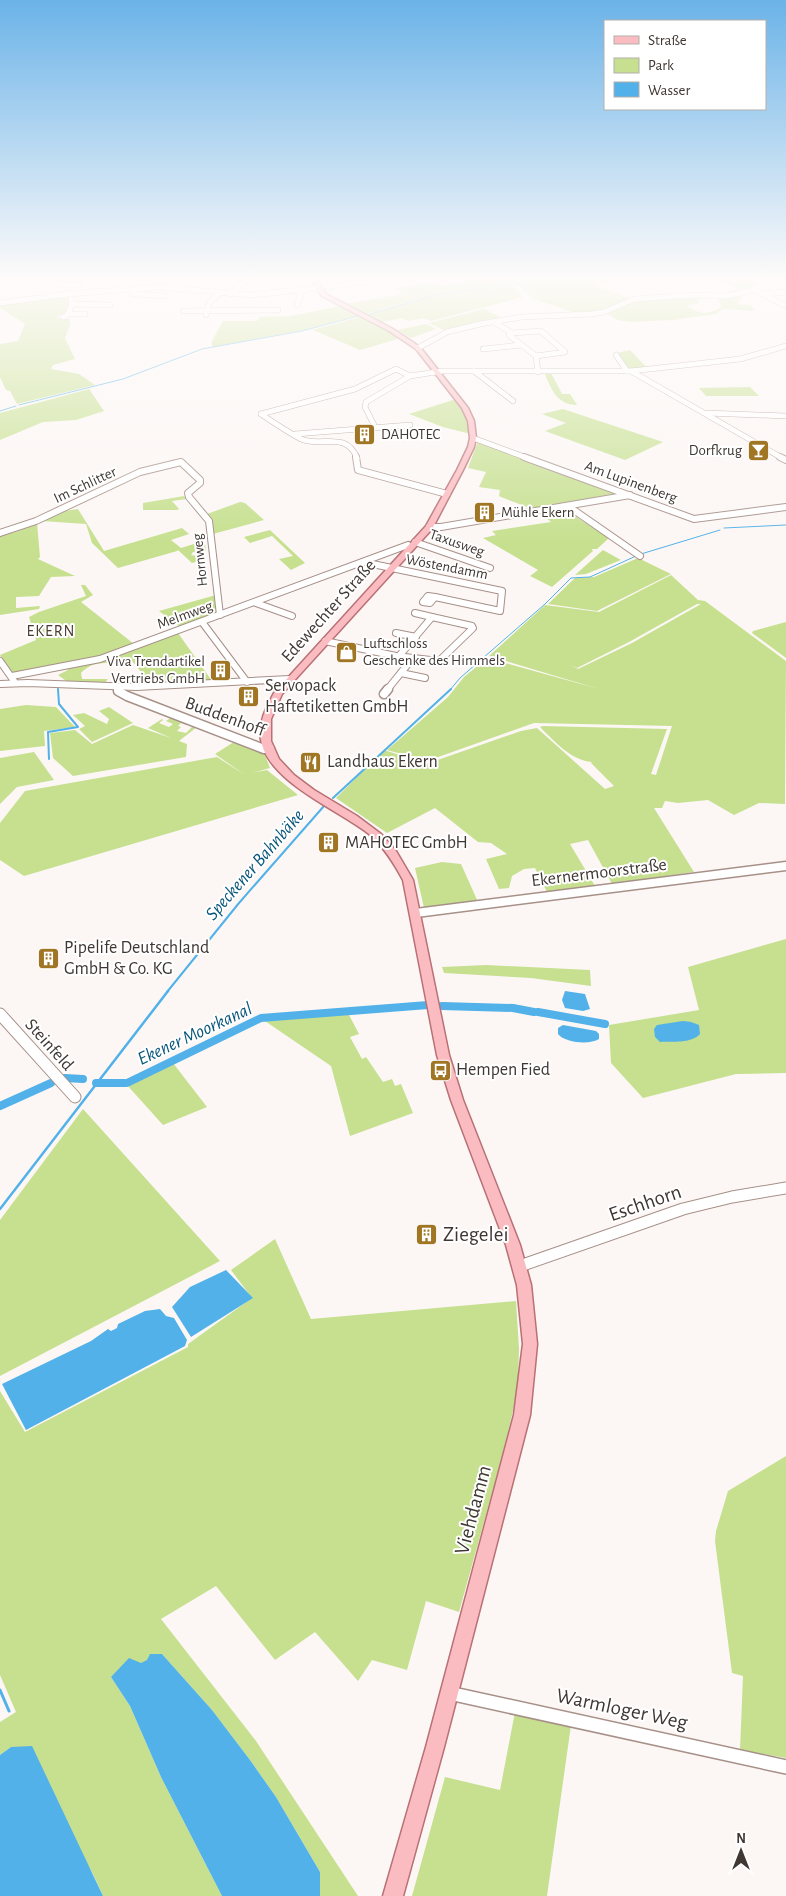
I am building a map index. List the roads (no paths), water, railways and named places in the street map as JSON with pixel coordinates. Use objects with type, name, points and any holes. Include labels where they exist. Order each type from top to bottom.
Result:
[{"type":"main road","points":[[433,367],[470,416],[473,438]]},
{"type":"main road","name":"Edewechter Straße","points":[[471,1135],[443,1055],[416,913],[408,880],[402,868],[385,844],[362,825],[294,782],[281,768],[270,749],[266,734],[267,716],[273,701],[429,526],[469,452],[473,438]]},
{"type":"main road","name":"Viehdamm","points":[[393,1896],[449,1693],[517,1436],[526,1395],[530,1344],[529,1324],[520,1266],[471,1135]]},
{"type":"street","points":[[537,367],[538,372]]},
{"type":"street","points":[[626,367],[629,371],[786,460]]},
{"type":"street","points":[[375,427],[365,407],[366,402],[410,376],[437,372],[629,371],[662,367]]},
{"type":"street","points":[[410,376],[396,369],[355,389],[261,414],[274,424],[296,434],[302,440],[345,444],[356,454],[358,470],[448,494]]},
{"type":"street","points":[[474,371],[513,401]]},
{"type":"street","points":[[704,413],[786,416]]},
{"type":"street","points":[[296,434],[410,425]]},
{"type":"street","name":"Am Lupinenberg","points":[[473,438],[694,519],[786,508]]},
{"type":"street","name":"Im Schlitter","points":[[0,533],[36,521],[140,472],[181,462]]},
{"type":"street","name":"Hornweg","points":[[181,462],[200,480],[200,483],[188,493],[189,497],[208,521],[220,616]]},
{"type":"street","points":[[429,526],[441,527],[630,495]]},
{"type":"street","points":[[568,506],[640,556]]},
{"type":"street","name":"Melmweg","points":[[13,679],[100,659],[412,544]]},
{"type":"street","name":"Taxusweg","points":[[412,544],[490,568]]},
{"type":"street","points":[[362,562],[391,569]]},
{"type":"street","name":"Wöstendamm","points":[[391,569],[502,591],[500,611],[435,597]]},
{"type":"street","points":[[256,603],[292,616]]},
{"type":"street","points":[[325,641],[399,656],[439,660],[473,628],[472,626],[415,613]]},
{"type":"street","points":[[399,656],[432,617]]},
{"type":"street","points":[[202,622],[247,682]]},
{"type":"street","points":[[396,632],[416,637]]},
{"type":"street","points":[[384,694],[412,658]]},
{"type":"street","points":[[0,661],[13,679]]},
{"type":"street","points":[[401,673],[425,678]]},
{"type":"street","points":[[0,684],[13,679],[82,686],[118,687],[288,682]]},
{"type":"street","name":"Buddenhoff","points":[[118,687],[118,691],[126,696],[264,749],[270,749]]},
{"type":"street","name":"Ekernermoorstraße","points":[[416,913],[786,866]]},
{"type":"street","name":"Steinfeld","points":[[1,1016],[75,1097]]},
{"type":"street","name":"Eschhorn","points":[[520,1266],[683,1209],[732,1197],[786,1188]]},
{"type":"street","name":"Warmloger Weg","points":[[449,1693],[786,1766]]},
{"type":"water","points":[[565,991],[585,994],[590,1009],[583,1011],[565,1008],[562,1000]]},
{"type":"water","points":[[683,1021],[699,1025],[700,1034],[692,1039],[681,1041],[660,1042],[655,1037],[654,1029],[657,1025]]},
{"type":"water","points":[[563,1025],[596,1031],[599,1034],[599,1039],[584,1042],[566,1039],[558,1034],[558,1028]]},
{"type":"water","points":[[226,1270],[253,1298],[191,1337],[172,1307],[190,1287]]},
{"type":"water","points":[[160,1309],[166,1316],[174,1318],[187,1340],[185,1346],[26,1430],[2,1384],[91,1341],[108,1329],[111,1331],[117,1328],[118,1324],[145,1311]]},
{"type":"water","points":[[150,1654],[162,1654],[212,1710],[276,1797],[320,1872],[320,1896],[222,1896],[161,1777],[130,1706],[111,1677],[129,1658],[141,1663],[147,1660]]},
{"type":"water","points":[[32,1746],[103,1896],[0,1896],[0,1755],[11,1747]]},
{"type":"waterway","points":[[19,405],[123,379],[153,367]]},
{"type":"waterway","points":[[0,411],[16,406]]},
{"type":"waterway","name":"Speckener Bahnbäke","points":[[724,528],[786,525]]},
{"type":"waterway","name":"Speckener Bahnbäke","points":[[641,554],[720,530]]},
{"type":"waterway","name":"Speckener Bahnbäke","points":[[450,690],[460,678],[545,604],[571,578],[590,577],[636,556]]},
{"type":"waterway","points":[[49,759],[48,732],[78,727],[59,704],[58,689]]},
{"type":"waterway","name":"Speckener Bahnbäke","points":[[333,798],[450,690]]},
{"type":"waterway","name":"Speckener Bahnbäke","points":[[167,992],[239,903],[324,806]]},
{"type":"waterway","points":[[0,1209],[168,991]]},
{"type":"waterway","name":"Ekener Moorkanal","points":[[96,1083],[127,1083],[261,1018],[428,1005]]},
{"type":"waterway","name":"Ekener Moorkanal","points":[[442,1006],[513,1008],[534,1012]]},
{"type":"waterway","name":"Ekener Moorkanal","points":[[538,1012],[605,1024]]},
{"type":"waterway","name":"Ekener Moorkanal","points":[[65,1078],[83,1079]]},
{"type":"waterway","name":"Ekener Moorkanal","points":[[0,1106],[51,1083]]},
{"type":"waterway","points":[[0,1690],[9,1711]]},
{"type":"place","name":"DAHOTEC","points":[[365,434]]},
{"type":"place","name":"Dorfkrug","points":[[758,450]]},
{"type":"place","name":"Mühle Ekern","points":[[485,512]]},
{"type":"place","name":"Luftschloss Geschenke des Himmels","points":[[347,652]]},
{"type":"place","name":"Viva Trendartikel Vertriebs GmbH","points":[[221,670]]},
{"type":"place","name":"Servopack Haftetiketten GmbH","points":[[249,696]]},
{"type":"place","name":"Landhaus Ekern","points":[[311,762]]},
{"type":"place","name":"MAHOTEC GmbH","points":[[329,843]]},
{"type":"place","name":"Pipelife Deutschland GmbH & Co. KG","points":[[48,958]]},
{"type":"place","name":"Hempen Fied","points":[[440,1070]]},
{"type":"place","name":"Ziegelei","points":[[427,1234]]},
{"type":"district","name":"EKERN","points":[[51,631]]}]
